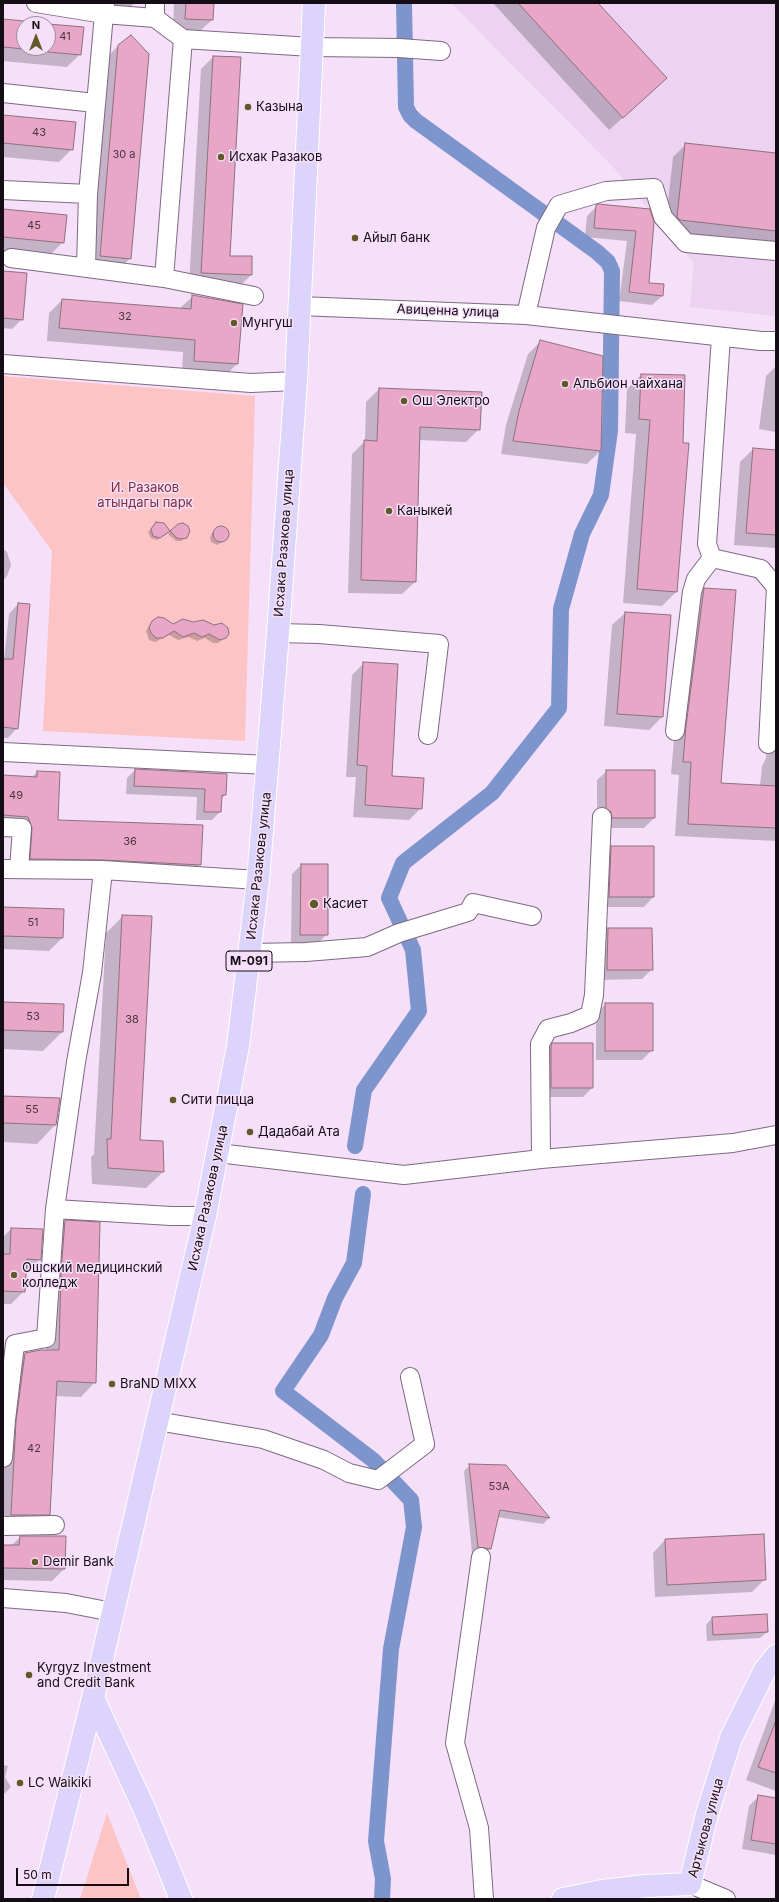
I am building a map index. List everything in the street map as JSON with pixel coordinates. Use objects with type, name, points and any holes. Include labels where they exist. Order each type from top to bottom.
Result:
[{"type":"main road","name":"Исхака Разакова улица","points":[[43,1899],[93,1698],[205,1216],[238,1046],[258,880],[278,633],[296,381],[314,3]]},
{"type":"main road","name":"Артыкова улица","points":[[563,1899],[602,1891],[646,1886],[690,1884],[708,1814],[731,1738],[765,1670],[776,1656]]},
{"type":"main road","points":[[93,1698],[144,1808],[181,1899]]},
{"type":"street","points":[[36,3],[155,10],[183,39],[312,47],[399,48],[434,51]]},
{"type":"street","points":[[86,268],[88,194],[95,103],[105,8]]},
{"type":"street","points":[[164,278],[183,39]]},
{"type":"street","points":[[3,93],[95,103]]},
{"type":"street","points":[[526,314],[546,228],[559,205],[606,191],[654,188],[662,217],[686,242],[776,251]]},
{"type":"street","points":[[3,190],[88,194]]},
{"type":"street","points":[[11,258],[164,278],[254,296]]},
{"type":"street","name":"Авиценна улица","points":[[299,306],[526,314],[721,337]]},
{"type":"street","points":[[712,558],[706,544],[721,337],[776,341]]},
{"type":"street","points":[[3,364],[251,383],[296,381]]},
{"type":"street","points":[[675,731],[692,592],[696,579],[712,558]]},
{"type":"street","points":[[712,558],[761,569],[776,587],[768,744]]},
{"type":"street","points":[[278,633],[319,634],[439,644],[428,735]]},
{"type":"street","points":[[3,752],[268,764]]},
{"type":"street","points":[[541,1159],[540,1044],[548,1029],[571,1023],[590,1015],[594,995],[602,817]]},
{"type":"street","points":[[3,827],[22,828],[11,869],[104,870],[258,880]]},
{"type":"street","points":[[3,1458],[4,1420],[16,1344],[46,1338],[55,1209],[76,1062],[92,974],[104,870]]},
{"type":"street","points":[[250,953],[306,952],[367,947],[406,931],[468,912],[473,903],[532,916]]},
{"type":"street","points":[[218,1153],[404,1175],[541,1159],[732,1143],[776,1135]]},
{"type":"street","points":[[55,1209],[171,1216],[205,1216]]},
{"type":"street","points":[[157,1421],[263,1439],[324,1460],[349,1473],[378,1480],[426,1444],[410,1377]]},
{"type":"street","points":[[3,1526],[55,1525]]},
{"type":"street","points":[[481,1557],[455,1743],[479,1828],[484,1899]]},
{"type":"street","points":[[3,1598],[66,1603],[112,1612]]},
{"type":"street","points":[[690,1884],[726,1899]]},
{"type":"shaded area","points":[[451,3],[776,3],[776,316],[690,307],[694,263],[613,167]]},
{"type":"green space","name":"И. Разаков атындагы парк","points":[[3,376],[255,396],[245,741],[43,731],[52,551],[3,483]]},
{"type":"green space","points":[[107,1813],[141,1899],[80,1899]]},
{"type":"building","points":[[186,3],[214,3],[213,20],[185,19]]},
{"type":"building","points":[[518,3],[598,3],[667,78],[623,118]]},
{"type":"building","points":[[3,19],[16,20],[16,48],[3,47]]},
{"type":"building","points":[[56,25],[84,27],[81,55],[56,53]]},
{"type":"building","points":[[131,35],[149,54],[131,259],[100,256],[118,45]]},
{"type":"building","name":"Исхак Разаков","points":[[213,56],[241,57],[230,256],[252,256],[252,275],[201,273]]},
{"type":"building","points":[[3,115],[76,122],[73,150],[3,143]]},
{"type":"building","points":[[685,143],[776,153],[776,231],[680,220],[677,217]]},
{"type":"building","points":[[596,205],[650,209],[654,222],[649,283],[664,284],[663,296],[629,292],[636,231],[594,228]]},
{"type":"building","points":[[3,209],[67,215],[64,243],[3,237]]},
{"type":"building","points":[[3,271],[27,273],[23,320],[3,318]]},
{"type":"building","points":[[192,295],[243,304],[238,364],[194,361],[195,340],[59,328],[62,299],[191,309]]},
{"type":"building","name":"Альбион чайхана","points":[[540,340],[603,356],[601,451],[513,441],[519,411]]},
{"type":"building","points":[[641,374],[685,375],[683,443],[689,443],[677,592],[637,589],[650,420],[639,419]]},
{"type":"building","points":[[379,388],[482,392],[480,430],[420,427],[416,582],[361,580],[364,440],[377,441]]},
{"type":"building","points":[[753,448],[776,450],[776,535],[746,533]]},
{"type":"building","points":[[156,522],[164,523],[170,531],[160,538],[153,536],[151,529]]},
{"type":"building","points":[[183,523],[188,526],[190,531],[187,538],[177,538],[170,531],[178,524]]},
{"type":"building","points":[[218,526],[224,526],[229,531],[227,540],[224,542],[218,542],[213,537],[213,531]]},
{"type":"building","points":[[704,588],[736,590],[721,783],[776,786],[776,828],[688,824],[691,762],[683,762],[686,726]]},
{"type":"building","points":[[18,603],[30,604],[18,729],[3,727],[3,659],[13,659]]},
{"type":"building","points":[[625,612],[671,615],[663,717],[617,714]]},
{"type":"building","points":[[158,617],[164,618],[173,624],[183,619],[193,622],[203,620],[214,625],[222,623],[228,628],[229,634],[226,638],[220,640],[209,634],[202,637],[194,633],[183,637],[174,631],[163,638],[156,638],[151,633],[149,627],[152,621]]},
{"type":"building","points":[[363,662],[398,664],[392,776],[424,778],[422,809],[365,805],[367,766],[357,765]]},
{"type":"building","points":[[135,769],[227,774],[226,795],[222,795],[221,812],[204,812],[205,789],[134,786]]},
{"type":"building","points":[[606,770],[655,770],[655,818],[612,818],[611,812],[606,808]]},
{"type":"building","points":[[37,771],[60,772],[58,820],[203,825],[201,865],[103,860],[30,859],[32,828],[28,817],[3,815],[3,775],[37,777]]},
{"type":"building","points":[[611,846],[654,846],[654,897],[609,897]]},
{"type":"building","points":[[301,864],[328,864],[328,935],[300,935]]},
{"type":"building","points":[[3,907],[64,909],[63,938],[3,936]]},
{"type":"building","points":[[122,915],[152,916],[140,1140],[163,1141],[164,1172],[108,1168],[107,1139],[111,1139]]},
{"type":"building","points":[[608,928],[652,928],[653,970],[607,970]]},
{"type":"building","points":[[3,1002],[64,1004],[63,1032],[3,1030]]},
{"type":"building","points":[[605,1003],[653,1003],[653,1051],[605,1051]]},
{"type":"building","points":[[552,1043],[593,1043],[593,1088],[551,1088]]},
{"type":"building","points":[[3,1096],[60,1098],[56,1125],[3,1123]]},
{"type":"building","points":[[65,1220],[100,1222],[96,1383],[57,1381],[50,1515],[11,1515],[16,1421],[25,1353],[41,1350],[59,1350],[61,1272]]},
{"type":"building","name":"Ошский медицинский колледж","points":[[11,1228],[43,1229],[41,1260],[27,1259],[25,1292],[3,1291],[3,1254],[10,1254]]},
{"type":"building","points":[[469,1464],[506,1465],[550,1518],[500,1510],[491,1549],[478,1547]]},
{"type":"building","points":[[764,1534],[766,1580],[667,1585],[665,1539]]},
{"type":"building","points":[[20,1536],[66,1536],[65,1569],[3,1568],[3,1545],[19,1545]]},
{"type":"building","points":[[767,1614],[768,1632],[713,1635],[712,1617]]},
{"type":"building","points":[[776,1723],[776,1773],[758,1767]]},
{"type":"building","points":[[758,1795],[776,1798],[776,1844],[751,1840]]},
{"type":"waterway","points":[[355,1146],[364,1090],[419,1011],[413,950],[389,898],[403,863],[492,793],[559,708],[561,609],[582,534],[601,495],[610,431],[612,271],[608,262],[597,252],[416,121],[410,115],[406,107],[404,3]]},
{"type":"waterway","points":[[363,1194],[354,1263],[335,1298],[321,1335],[283,1391],[373,1460],[411,1500],[414,1527],[391,1649],[376,1841],[383,1879],[382,1899]]},
{"type":"place","name":"Казына","points":[[248,107]]},
{"type":"place","name":"Исхак Разаков","points":[[221,157]]},
{"type":"place","name":"Айыл банк","points":[[355,238]]},
{"type":"place","name":"Мунгуш","points":[[234,323]]},
{"type":"place","name":"Альбион чайхана","points":[[565,384]]},
{"type":"place","name":"Ош Электро","points":[[404,401]]},
{"type":"place","name":"Каныкей","points":[[389,511]]},
{"type":"place","name":"Касиет","points":[[314,904]]},
{"type":"place","name":"Сити пицца","points":[[173,1100]]},
{"type":"place","name":"Дадабай Ата","points":[[250,1132]]},
{"type":"place","name":"Ошский медицинский колледж","points":[[14,1275]]},
{"type":"place","name":"BraND MIXX","points":[[112,1384]]},
{"type":"place","name":"Demir Bank","points":[[35,1562]]},
{"type":"place","name":"Kyrgyz Investment and Credit Bank","points":[[29,1675]]},
{"type":"place","name":"LC Waikiki","points":[[20,1783]]}]
